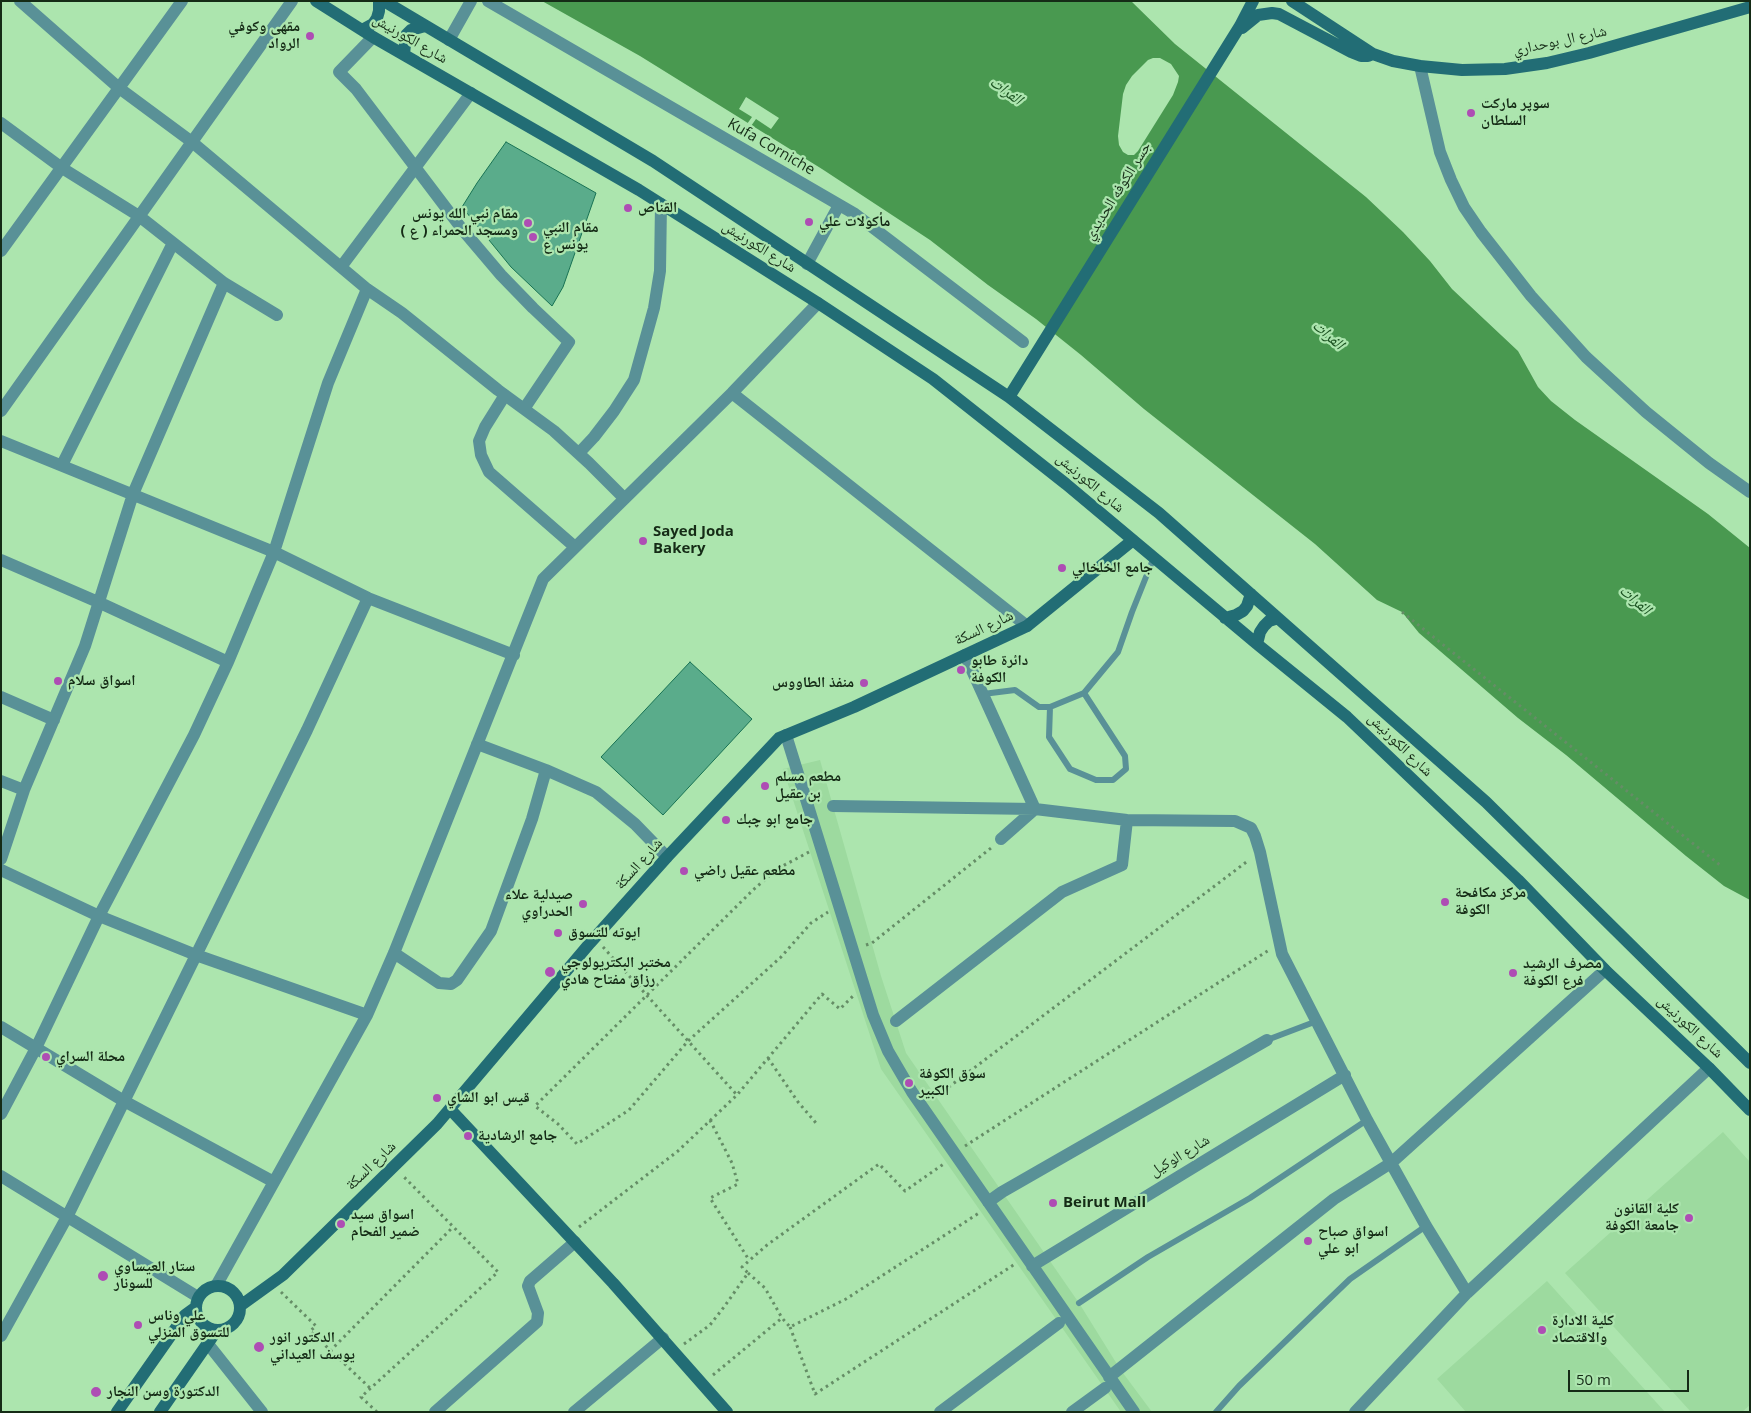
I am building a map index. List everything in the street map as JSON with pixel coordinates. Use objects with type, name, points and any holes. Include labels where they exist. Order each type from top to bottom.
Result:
[{"type":"street","points":[[20,1],[119,88],[192,142],[367,289],[402,313],[505,395],[554,431],[624,498]]},
{"type":"street","points":[[1,251],[182,1]]},
{"type":"street","points":[[1,411],[292,1]]},
{"type":"street","name":"شارع الكورنيش","points":[[316,1],[661,204],[818,303],[933,379],[1066,484],[1256,644],[1347,717],[1518,880],[1605,970],[1709,1068],[1750,1110]]},
{"type":"street","points":[[378,1],[379,11],[377,18],[339,72],[356,89],[462,229],[501,275],[569,342],[524,409]]},
{"type":"street","name":"شارع الكورنيش","points":[[384,1],[653,161],[1009,397],[1159,513],[1486,802],[1750,1064]]},
{"type":"street","points":[[449,40],[471,1]]},
{"type":"street","name":"Kufa Corniche","points":[[488,1],[855,214],[1024,342]]},
{"type":"street","name":"جسر الکوفه الحديدي","points":[[1009,397],[1240,26],[1252,1]]},
{"type":"street","name":"شارع ال بوحداري","points":[[1292,1],[1373,54],[1392,61],[1462,70],[1505,69],[1547,63],[1750,7]]},
{"type":"street","name":"شارع ال بوحداري","points":[[1230,41],[1252,19],[1272,13],[1285,17],[1351,52],[1361,56],[1373,54]]},
{"type":"street","points":[[404,54],[406,35],[412,30],[425,26]]},
{"type":"street","points":[[1420,66],[1432,123],[1440,152],[1451,180],[1464,207],[1492,246],[1531,296],[1586,357],[1646,412],[1709,463],[1750,492]]},
{"type":"street","points":[[341,267],[472,93]]},
{"type":"street","points":[[1,124],[62,168],[140,216],[224,283],[277,315]]},
{"type":"street","points":[[579,453],[614,411],[634,380],[654,308],[658,280],[661,204]]},
{"type":"street","points":[[807,264],[839,205]]},
{"type":"street","points":[[62,465],[173,243]]},
{"type":"street","points":[[1,859],[24,790],[86,646],[98,602],[133,494],[224,283]]},
{"type":"street","points":[[1,1114],[36,1048],[99,916],[194,735],[228,662],[274,552],[328,383],[367,289]]},
{"type":"street","points":[[216,1286],[367,1015],[394,953],[543,579],[732,393],[818,303]]},
{"type":"street","points":[[732,393],[1027,626]]},
{"type":"street","points":[[505,395],[485,427],[479,441],[481,455],[489,472],[575,547]]},
{"type":"street","points":[[1,441],[274,552],[368,598],[514,655]]},
{"type":"street","name":"شارع السكة","points":[[240,1306],[283,1275],[437,1124],[594,938],[779,738],[854,707],[1027,626],[1133,540]]},
{"type":"street","points":[[1,560],[228,662]]},
{"type":"street","points":[[1225,618],[1243,611],[1251,594]]},
{"type":"street","points":[[1,1336],[67,1217],[307,730],[368,598]]},
{"type":"street","points":[[1256,644],[1264,626],[1269,621],[1278,618]]},
{"type":"street","points":[[965,655],[1035,809]]},
{"type":"street","points":[[1,697],[54,720]]},
{"type":"street","points":[[786,735],[873,1015],[888,1051],[922,1107],[1029,1261],[1107,1383],[1134,1412]]},
{"type":"street","points":[[477,744],[546,770],[596,792],[635,824],[667,857]]},
{"type":"street","points":[[394,953],[439,983],[451,984],[457,980],[491,931],[532,819],[546,770]]},
{"type":"street","points":[[1,781],[24,790]]},
{"type":"street","points":[[833,806],[1035,809],[1127,820],[1236,821],[1251,828],[1260,852],[1282,954],[1367,1120],[1426,1226],[1467,1293]]},
{"type":"street","points":[[1001,839],[1035,809]]},
{"type":"street","points":[[896,1021],[1062,892],[1122,865],[1127,820]]},
{"type":"street","points":[[1,870],[99,916],[196,955],[367,1015]]},
{"type":"street","points":[[1072,1412],[1205,1301],[1334,1200],[1391,1163],[1605,970]]},
{"type":"street","points":[[1,1027],[124,1101],[274,1182]]},
{"type":"street","points":[[989,1204],[1002,1192],[1267,1040]]},
{"type":"street","points":[[1355,1412],[1467,1293],[1709,1068]]},
{"type":"street","name":"شارع الوكيل","points":[[1029,1261],[1345,1075]]},
{"type":"street","points":[[450,1109],[663,1338],[726,1411]]},
{"type":"street","points":[[1,1176],[197,1302]]},
{"type":"street","points":[[435,1412],[537,1322],[538,1314],[528,1290],[530,1282],[572,1239]]},
{"type":"street","points":[[117,1412],[203,1291],[216,1286],[223,1286],[235,1293],[240,1306],[240,1314],[232,1326],[217,1330],[204,1325],[196,1314],[197,1302]]},
{"type":"street","points":[[940,1412],[1059,1323]]},
{"type":"street","points":[[160,1412],[217,1330]]},
{"type":"street","points":[[574,1412],[663,1338]]},
{"type":"street","points":[[208,1344],[262,1412]]},
{"type":"lane","points":[[983,694],[1016,690],[1039,707],[1050,707],[1084,692],[1118,652],[1154,557]]},
{"type":"lane","points":[[1050,707],[1049,737],[1070,769],[1096,780],[1113,780],[1126,769],[1125,756],[1084,692]]},
{"type":"lane","points":[[1267,1040],[1317,1021]]},
{"type":"lane","points":[[1079,1303],[1148,1257],[1250,1198],[1367,1120]]},
{"type":"lane","points":[[1216,1412],[1239,1386],[1350,1279],[1426,1226]]},
{"type":"path","points":[[1402,612],[1720,865]]},
{"type":"path","points":[[853,951],[872,943],[1001,839]]},
{"type":"path","points":[[821,848],[794,858],[777,869],[535,1106],[558,1124],[577,1144],[630,1110],[688,1042],[781,957],[812,923],[839,905]]},
{"type":"path","points":[[922,1107],[1260,852]]},
{"type":"path","points":[[594,938],[737,1095]]},
{"type":"path","points":[[1029,1261],[815,1394],[790,1327],[782,1318],[765,1288],[742,1267],[767,1245],[879,1164],[905,1191],[956,1155],[968,1142],[1280,943]]},
{"type":"path","points":[[572,1239],[678,1151],[737,1095],[822,994],[840,1009],[864,985]]},
{"type":"path","points":[[768,1058],[798,1102],[816,1123]]},
{"type":"path","points":[[710,1120],[732,1163],[738,1184],[710,1198],[749,1260]]},
{"type":"path","points":[[377,1412],[361,1397],[498,1272],[393,1167]]},
{"type":"path","points":[[790,1327],[846,1299],[989,1204]]},
{"type":"path","points":[[330,1351],[453,1227]]},
{"type":"path","points":[[674,1351],[710,1325],[748,1273]]},
{"type":"path","points":[[272,1283],[316,1326],[310,1332],[370,1388]]},
{"type":"path","points":[[703,1384],[782,1318]]},
{"type":"shaded area","name":"سوق الكوفة الكبير","points":[[820,760],[881,976],[906,1053],[1079,1303],[1120,1369],[1152,1412],[1121,1412],[881,1069],[783,769]]},
{"type":"shaded area","name":"كلية القانون جامعة الكوفة","points":[[1723,1132],[1750,1162],[1750,1405],[1742,1412],[1691,1412],[1565,1273]]},
{"type":"shaded area","name":"كلية الادارة والاقتصاد","points":[[1547,1281],[1665,1412],[1466,1412],[1437,1379]]},
{"type":"water","name":"الفرات","points":[[542,1],[1131,1],[1175,44],[1366,197],[1403,232],[1430,261],[1452,289],[1518,351],[1538,387],[1551,401],[1708,514],[1750,548],[1750,900],[1724,886],[1686,856],[1566,755],[1518,718],[1419,633],[1402,612],[1377,600],[1315,544],[1144,409],[1036,319],[930,240],[822,169],[640,56]],"holes":[[[1160,58],[1171,64],[1179,76],[1178,82],[1173,95],[1138,151],[1134,155],[1128,155],[1123,152],[1119,145],[1118,136],[1123,94],[1132,76],[1148,60]]]},
{"type":"pier","points":[[746,97],[779,118],[771,129],[756,119],[751,126],[747,124],[752,117],[739,109]]},
{"type":"building","name":"مقام النبي يونس ع","points":[[506,142],[596,193],[563,287],[552,306],[511,267],[462,207]]},
{"type":"building","points":[[690,662],[752,719],[663,815],[601,757]]},
{"type":"place","name":"مقهى وكوفي الرواد","points":[[310,36]]},
{"type":"place","name":"سوپر ماركت السلطان","points":[[1471,113]]},
{"type":"place","name":"القناص","points":[[628,208]]},
{"type":"place","name":"مأكولات علي","points":[[809,222]]},
{"type":"place","name":"مقام نبي الله يونس ( ع ) ومسجد الحمراء","points":[[528,223]]},
{"type":"place","name":"مقام النبي يونس ع","points":[[533,237]]},
{"type":"place","name":"Sayed Joda Bakery","points":[[643,541]]},
{"type":"place","name":"جامع الخلخالي","points":[[1062,568]]},
{"type":"place","name":"دائرة طابو الكوفة","points":[[961,670]]},
{"type":"place","name":"اسواق سلام","points":[[58,681]]},
{"type":"place","name":"منفذ الطاووس","points":[[864,683]]},
{"type":"place","name":"مطعم مسلم بن عقيل","points":[[765,786]]},
{"type":"place","name":"جامع ابو چبك","points":[[726,820]]},
{"type":"place","name":"مطعم عقيل راضي","points":[[684,871]]},
{"type":"place","name":"مركز مكافحة الكوفة","points":[[1445,902]]},
{"type":"place","name":"صيدلية علاء الحدراوي","points":[[583,904]]},
{"type":"place","name":"ايوته للتسوق","points":[[558,933]]},
{"type":"place","name":"مختبر البكتريولوجي رزاق مفتاح هادي","points":[[550,972]]},
{"type":"place","name":"مصرف الرشيد فرع الكوفة","points":[[1513,973]]},
{"type":"place","name":"محلة السراي","points":[[46,1057]]},
{"type":"place","name":"سوق الكوفة الكبير","points":[[909,1083]]},
{"type":"place","name":"قيس ابو الشاي","points":[[437,1098]]},
{"type":"place","name":"جامع الرشادية","points":[[468,1136]]},
{"type":"place","name":"Beirut Mall","points":[[1053,1203]]},
{"type":"place","name":"كلية القانون جامعة الكوفة","points":[[1689,1218]]},
{"type":"place","name":"اسواق سيد ضمير الفحام","points":[[341,1224]]},
{"type":"place","name":"اسواق صباح ابو علي","points":[[1308,1241]]},
{"type":"place","name":"ستار العيساوي للسونار","points":[[103,1276]]},
{"type":"place","name":"علي وناس للتسوق المنزلي","points":[[138,1325]]},
{"type":"place","name":"كلية الادارة والاقتصاد","points":[[1542,1330]]},
{"type":"place","name":"الدكتور انور يوسف العيداني","points":[[259,1347]]},
{"type":"place","name":"الدكتورة وسن النجار","points":[[96,1392]]}]
